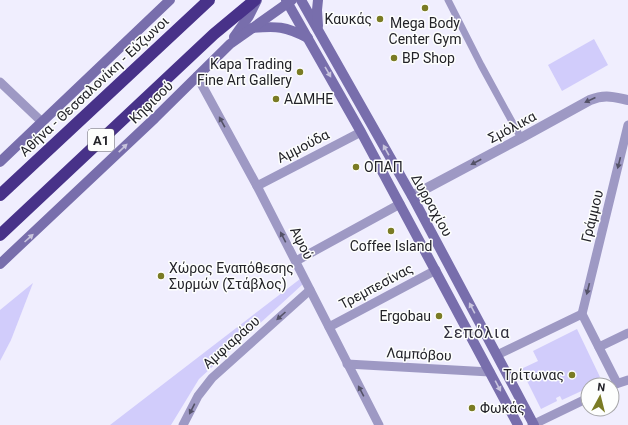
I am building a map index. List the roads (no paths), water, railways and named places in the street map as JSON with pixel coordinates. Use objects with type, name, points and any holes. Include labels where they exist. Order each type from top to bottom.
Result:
[{"type":"highway","name":"Αθήνα - Θεσσαλονίκη - Εύζωνοι","points":[[0,195],[209,0]]},
{"type":"highway","name":"Α1","points":[[0,235],[214,34],[256,0]]},
{"type":"main road","points":[[0,162],[170,0]]},
{"type":"main road","points":[[230,44],[249,16],[256,0]]},
{"type":"main road","name":"Δυρραχίου","points":[[301,0],[412,196],[498,355],[533,425]]},
{"type":"main road","points":[[318,0],[318,30]]},
{"type":"main road","name":"Κηφισού","points":[[0,264],[155,118],[230,44],[288,1]]},
{"type":"main road","name":"Δυρραχίου","points":[[288,1],[436,270],[518,425]]},
{"type":"main road","points":[[252,28],[282,27],[308,38]]},
{"type":"street","points":[[448,0],[481,65],[521,138]]},
{"type":"street","name":"Αψού","points":[[197,76],[257,186],[379,425]]},
{"type":"street","points":[[0,82],[42,122]]},
{"type":"street","name":"Σμόλικα","points":[[412,196],[590,100],[600,96],[609,96],[628,100]]},
{"type":"street","name":"Γράμμου","points":[[582,314],[628,125]]},
{"type":"street","name":"Αμμούδα","points":[[257,186],[361,132]]},
{"type":"street","points":[[296,261],[400,204]]},
{"type":"street","name":"Τρεμπεσίνας","points":[[329,327],[436,270]]},
{"type":"street","name":"Αμφιαράου","points":[[183,425],[198,396],[212,378],[310,290]]},
{"type":"street","points":[[498,355],[582,314],[599,347],[612,377]]},
{"type":"street","points":[[599,347],[628,333]]},
{"type":"street","name":"Λαμπόβου","points":[[347,364],[490,372]]},
{"type":"street","points":[[533,425],[580,402]]},
{"type":"place","name":"Mega Body Center Gym","points":[[425,8]]},
{"type":"place","name":"Καυκάς","points":[[380,19]]},
{"type":"place","name":"BP Shop","points":[[394,58]]},
{"type":"place","name":"Kapa Trading Fine Art Gallery","points":[[300,72]]},
{"type":"place","name":"ΑΔΜΗΕ","points":[[276,99]]},
{"type":"place","name":"ΟΠΑΠ","points":[[356,167]]},
{"type":"place","name":"Coffee Island","points":[[391,231]]},
{"type":"place","name":"Χώρος Εναπόθεσης Συρμών (Στάβλος)","points":[[161,276]]},
{"type":"place","name":"Ergobau","points":[[439,316]]},
{"type":"place","name":"Τρίτωνας","points":[[572,375]]},
{"type":"place","name":"Φωκάς","points":[[472,408]]},
{"type":"district","name":"Σεπόλια","points":[[477,332]]}]
